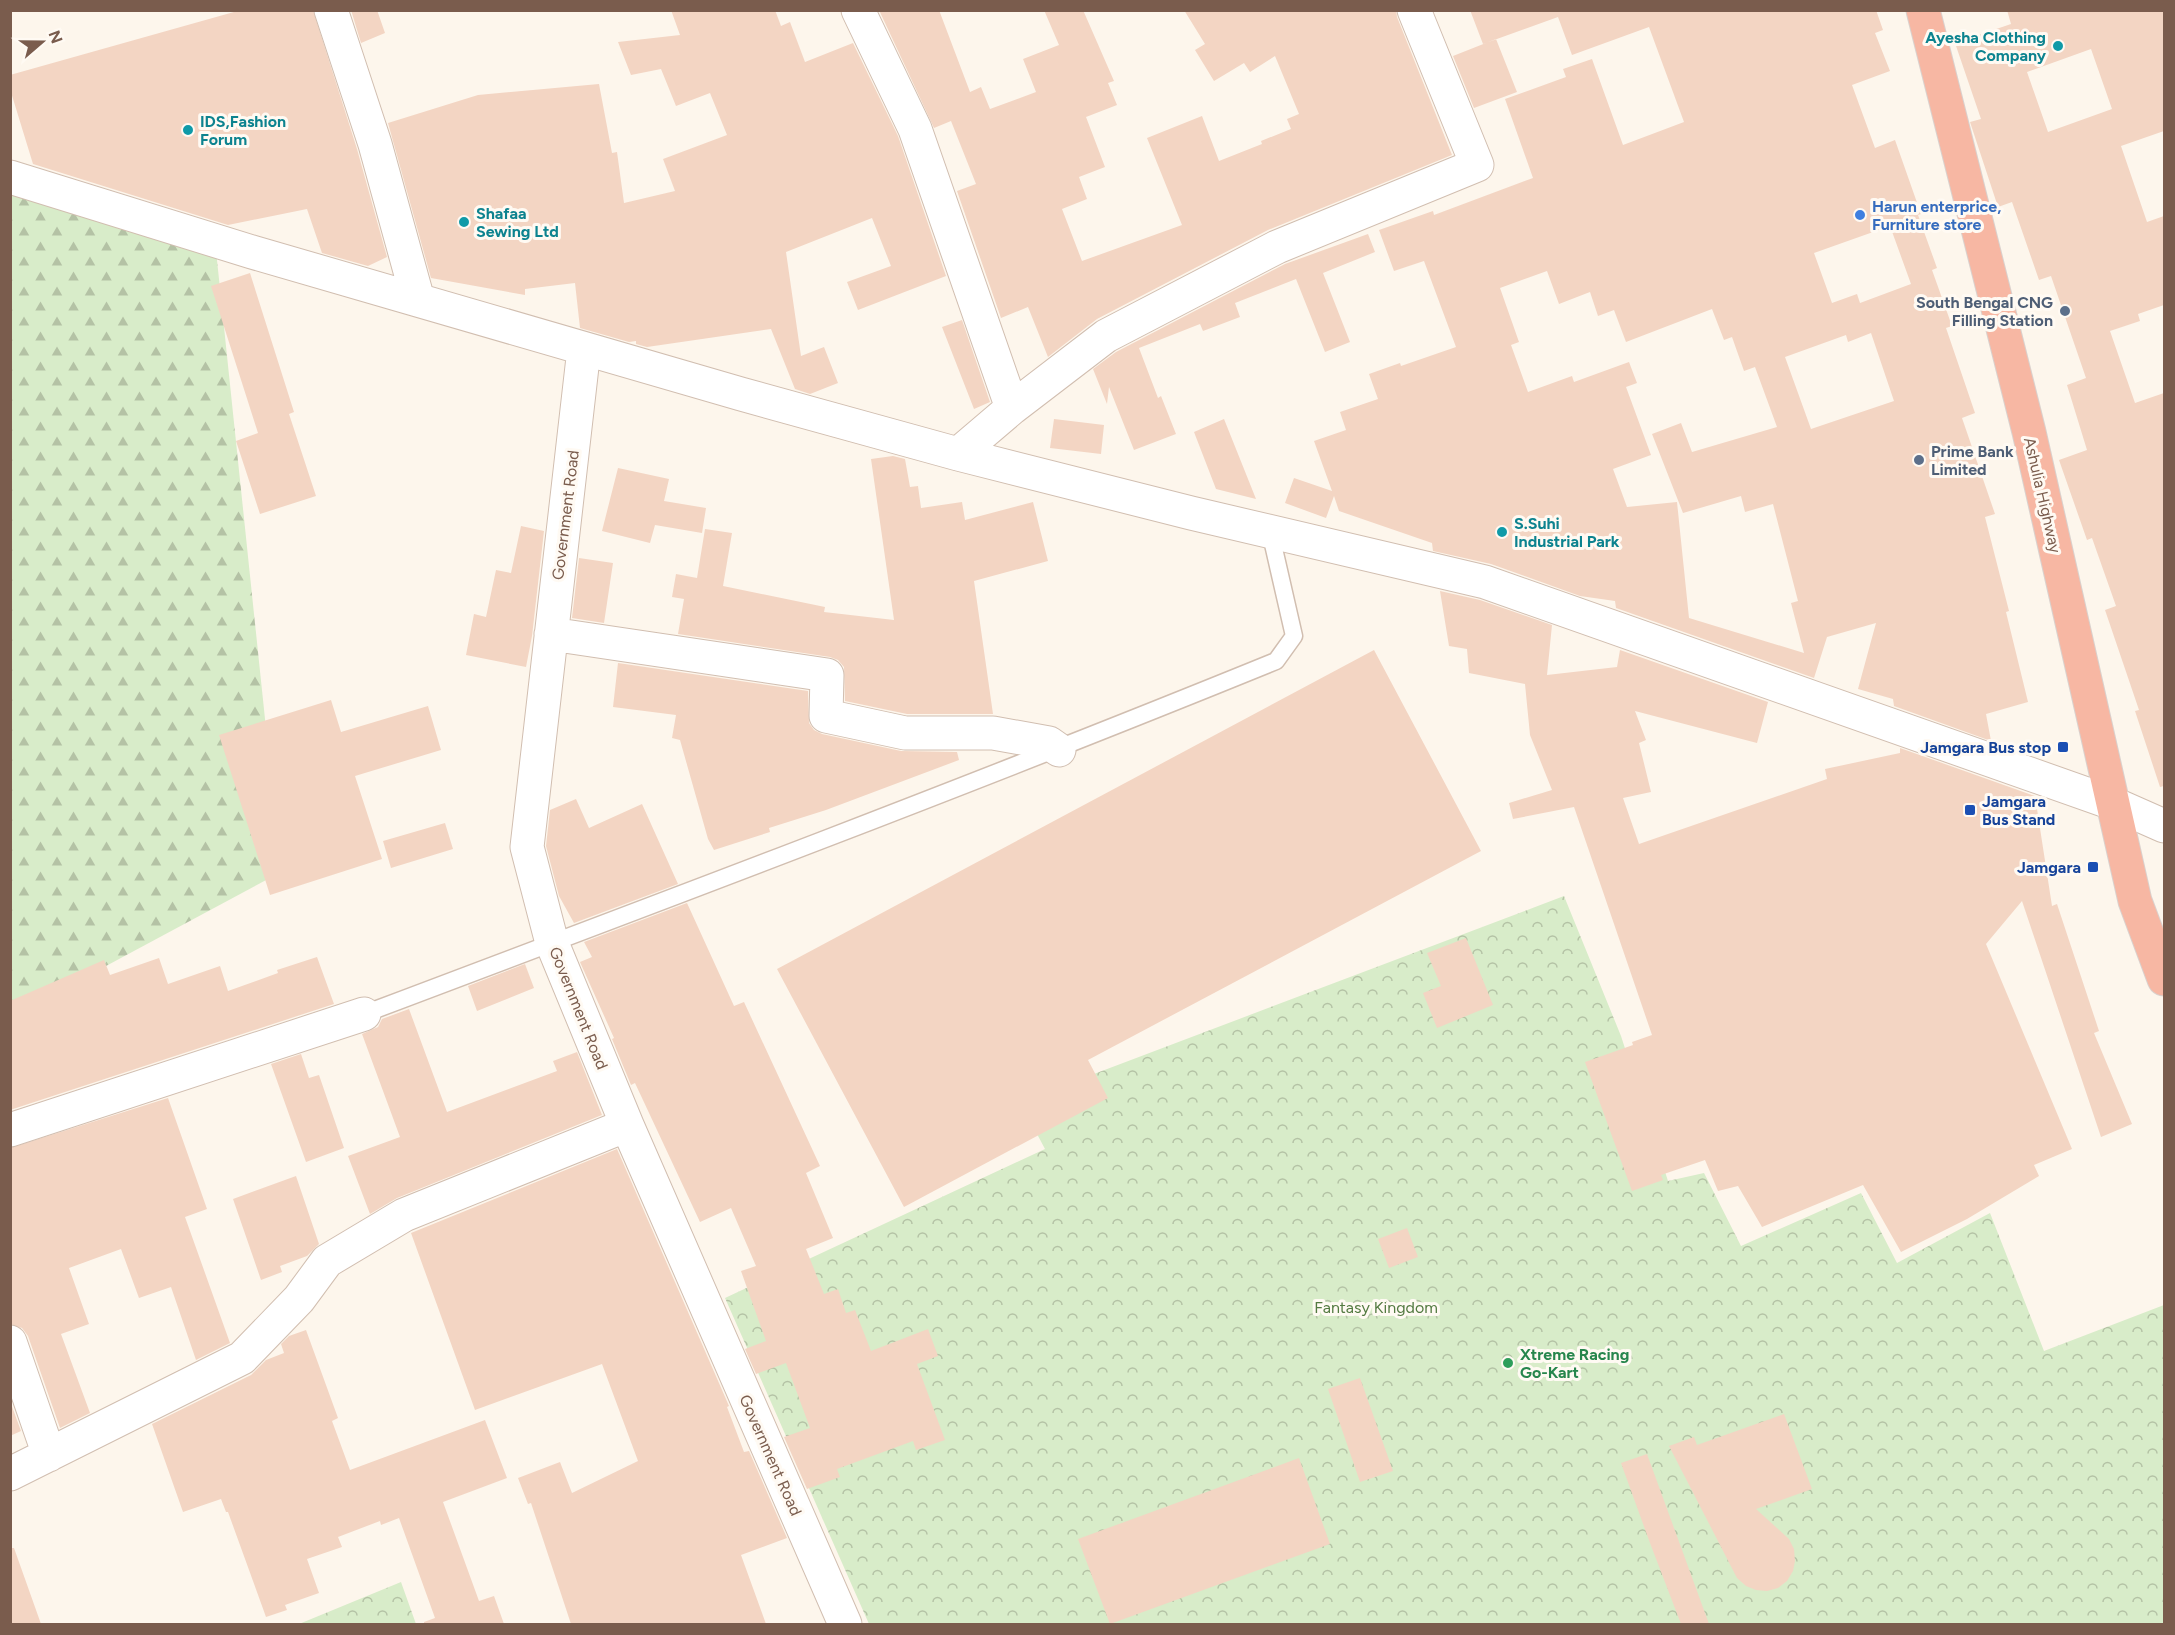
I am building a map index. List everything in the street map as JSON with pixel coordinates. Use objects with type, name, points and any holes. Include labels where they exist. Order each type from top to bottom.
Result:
[{"type":"highway","name":"Ashulia Highway","points":[[1923,10],[2029,432],[2135,901],[2164,979]]},
{"type":"street","points":[[332,10],[375,144],[418,300]]},
{"type":"street","points":[[858,10],[915,129],[1012,408]]},
{"type":"street","points":[[958,454],[1012,408],[1106,336],[1277,248],[1477,165],[1414,10]]},
{"type":"street","points":[[10,177],[252,252],[584,349],[958,454],[1485,582],[2112,803],[2164,826]]},
{"type":"street","name":"Government Road","points":[[584,349],[527,847],[552,943],[627,1125],[845,1624]]},
{"type":"street","points":[[551,634],[827,675],[826,716],[905,733],[993,733],[1049,743],[1059,750]]},
{"type":"street","points":[[10,1130],[364,1014]]},
{"type":"street","points":[[10,1474],[242,1358],[299,1299],[327,1261],[404,1215],[627,1125]]},
{"type":"street","points":[[10,1342],[50,1455]]},
{"type":"lane","points":[[364,1014],[1059,750],[1276,661],[1294,636],[1270,531]]},
{"type":"green space","points":[[11,177],[215,241],[281,872],[11,1017]]},
{"type":"green space","name":"Fantasy Kingdom","points":[[1564,896],[1621,1036],[1668,1181],[1704,1173],[1741,1246],[1861,1193],[1897,1263],[1990,1213],[2044,1351],[2164,1305],[2164,1624],[869,1624],[725,1298],[1045,1149],[1020,1102]]},
{"type":"green space","points":[[401,1582],[416,1624],[299,1624]]},
{"type":"building","name":"IDS,Fashion Forum","points":[[241,10],[313,10],[357,149],[387,257],[368,266],[322,253],[307,209],[228,225],[33,164],[10,89],[10,75]]},
{"type":"building","points":[[351,10],[377,10],[385,33],[361,43]]},
{"type":"building","points":[[671,10],[775,10],[781,26],[790,22],[805,62],[853,43],[898,136],[946,276],[858,310],[847,282],[891,266],[872,218],[786,252],[801,356],[824,347],[838,383],[810,394],[795,389],[771,329],[647,347],[636,344],[636,341],[629,342],[580,328],[575,283],[525,289],[525,295],[431,278],[388,123],[478,95],[599,84],[612,153],[617,152],[624,203],[675,191],[663,159],[727,135],[710,93],[676,106],[661,69],[631,75],[618,42],[680,35]]},
{"type":"building","points":[[879,10],[939,10],[970,92],[981,87],[990,109],[1036,92],[1023,59],[1059,45],[1044,10],[1083,10],[1114,81],[1108,83],[1117,105],[1086,117],[1105,167],[1079,177],[1087,199],[1062,209],[1082,261],[1182,225],[1147,138],[1202,116],[1219,161],[1262,144],[1261,141],[1291,129],[1287,119],[1299,114],[1275,56],[1250,72],[1244,63],[1214,81],[1195,50],[1205,44],[1184,10],[1396,10],[1452,155],[1268,230],[1097,319],[1048,357],[1028,307],[1001,318],[957,191],[976,184],[951,121],[934,128]]},
{"type":"building","points":[[1470,10],[1876,10],[1883,30],[1875,33],[1890,71],[1852,85],[1875,148],[1895,140],[1937,268],[1932,270],[1952,326],[1946,328],[1975,413],[1962,418],[1995,514],[1985,517],[2009,611],[2006,612],[2028,702],[1986,714],[1991,741],[1894,706],[1893,699],[1858,689],[1876,623],[1827,637],[1814,678],[1616,608],[1615,601],[1580,596],[1491,564],[1433,551],[1432,543],[1339,511],[1334,496],[1326,518],[1285,503],[1294,478],[1332,491],[1314,441],[1346,430],[1340,412],[1378,399],[1369,374],[1400,363],[1401,366],[1456,347],[1424,261],[1394,271],[1379,230],[1433,211],[1434,215],[1533,178],[1505,99],[1566,77],[1563,69],[1592,59],[1623,145],[1684,122],[1649,27],[1572,55],[1558,17],[1483,44]],"holes":[[[1890,226],[1911,284],[1860,303],[1857,294],[1832,303],[1814,253]],[[1547,271],[1559,304],[1590,292],[1598,316],[1614,310],[1626,342],[1712,309],[1724,340],[1732,337],[1744,371],[1755,367],[1777,427],[1692,452],[1681,423],[1652,434],[1683,513],[1741,496],[1745,512],[1773,504],[1798,601],[1791,603],[1804,653],[1689,618],[1677,502],[1627,507],[1613,469],[1651,455],[1626,387],[1637,383],[1629,362],[1574,382],[1572,376],[1528,392],[1511,345],[1519,342],[1500,288]],[[1871,333],[1894,401],[1811,429],[1785,357],[1846,335],[1848,342]]]},
{"type":"building","points":[[2007,10],[2164,10],[2164,131],[2121,146],[2147,222],[2164,216],[2164,305],[2138,314],[2140,321],[2110,331],[2135,403],[2164,393],[2164,786],[2160,787],[2135,711],[2139,710],[2105,610],[2116,606],[2092,538],[2087,540],[2059,460],[2087,450],[2067,385],[2086,378],[2051,276],[2039,280],[2012,202],[1998,207],[1970,122],[1981,119],[1955,43],[2011,24]],"holes":[[[2091,49],[2112,109],[2048,132],[2027,72]]]},
{"type":"building","points":[[1496,39],[1517,92],[1474,108],[1453,56]]},
{"type":"building","points":[[1368,234],[1375,252],[1323,273],[1350,342],[1325,352],[1296,279],[1235,303],[1240,317],[1203,331],[1200,324],[1139,348],[1158,398],[1161,396],[1176,434],[1134,450],[1109,387],[1107,404],[1093,369],[1116,352],[1285,264]]},
{"type":"building","points":[[250,273],[294,412],[289,414],[316,496],[260,514],[236,441],[258,433],[211,286]]},
{"type":"building","points":[[962,320],[990,402],[974,409],[942,327]]},
{"type":"building","points":[[1054,419],[1104,425],[1101,454],[1050,448]]},
{"type":"building","points":[[1224,419],[1256,499],[1216,489],[1194,432]]},
{"type":"building","points":[[893,456],[905,459],[910,487],[918,486],[921,508],[962,502],[965,520],[1033,502],[1048,561],[974,581],[993,714],[907,714],[845,701],[844,667],[838,660],[678,634],[684,599],[672,597],[676,574],[697,578],[705,529],[732,533],[723,586],[825,607],[824,612],[894,620],[871,459]]},
{"type":"building","points":[[618,468],[669,479],[664,501],[706,508],[702,533],[655,525],[650,543],[602,531]]},
{"type":"building","points":[[521,526],[544,531],[532,636],[526,667],[466,655],[474,614],[486,617],[496,570],[511,573]]},
{"type":"building","points":[[579,558],[613,563],[604,623],[572,618]]},
{"type":"building","points":[[1440,591],[1480,600],[1552,625],[1547,675],[1617,667],[1620,650],[1768,702],[1757,743],[1635,711],[1646,740],[1639,743],[1651,792],[1623,798],[1639,844],[1827,779],[1825,769],[1900,753],[1900,748],[2035,796],[2052,906],[2057,904],[2099,1031],[2094,1033],[2132,1124],[2101,1137],[2022,901],[1986,944],[2072,1149],[2034,1165],[2039,1176],[1967,1219],[1901,1252],[1863,1185],[1762,1227],[1738,1186],[1718,1191],[1705,1160],[1661,1175],[1663,1180],[1632,1191],[1585,1062],[1633,1045],[1632,1042],[1652,1035],[1574,807],[1513,819],[1509,803],[1552,790],[1530,735],[1525,684],[1469,673],[1467,649],[1449,646]]},
{"type":"building","points":[[1374,650],[1481,851],[1088,1060],[1108,1098],[904,1207],[777,969]]},
{"type":"building","points":[[618,663],[808,691],[809,723],[814,730],[822,734],[901,751],[957,752],[959,760],[826,810],[769,828],[770,832],[714,850],[708,839],[680,740],[672,738],[676,715],[613,707]]},
{"type":"building","points":[[331,700],[341,732],[428,706],[441,750],[355,776],[382,859],[270,895],[219,735]]},
{"type":"building","points":[[576,799],[589,828],[642,804],[678,884],[574,923],[559,896],[546,846],[550,810]]},
{"type":"building","points":[[445,823],[453,849],[391,868],[383,841]]},
{"type":"building","points":[[687,903],[734,1006],[744,1002],[820,1166],[806,1173],[833,1238],[806,1249],[824,1294],[838,1289],[846,1313],[855,1310],[871,1351],[928,1329],[938,1356],[917,1364],[945,1440],[916,1450],[913,1441],[837,1469],[840,1477],[807,1489],[784,1437],[810,1428],[786,1363],[756,1374],[745,1349],[766,1341],[741,1271],[756,1266],[731,1208],[700,1222],[635,1083],[631,1085],[612,1039],[614,1038],[580,962],[592,957],[584,942]]},
{"type":"building","points":[[1466,938],[1493,1005],[1437,1028],[1423,993],[1441,986],[1427,953]]},
{"type":"building","points":[[317,957],[334,1004],[10,1110],[10,1001],[104,960],[110,975],[159,958],[168,984],[220,966],[228,991],[278,973],[277,970]]},
{"type":"building","points":[[525,964],[534,988],[477,1011],[468,986]]},
{"type":"building","points":[[409,1009],[447,1112],[557,1071],[553,1061],[577,1052],[602,1115],[397,1198],[370,1214],[348,1156],[400,1137],[362,1034],[378,1027],[382,1019]]},
{"type":"building","points":[[301,1054],[309,1078],[319,1075],[344,1148],[306,1162],[271,1064]]},
{"type":"building","points":[[168,1098],[207,1209],[185,1217],[230,1343],[196,1360],[171,1287],[139,1298],[121,1249],[69,1268],[89,1324],[61,1334],[90,1413],[60,1428],[28,1336],[22,1328],[10,1324],[10,1148]]},
{"type":"building","points":[[617,1149],[729,1406],[727,1407],[744,1452],[749,1451],[787,1538],[741,1555],[766,1624],[571,1624],[531,1503],[528,1504],[518,1478],[560,1462],[572,1493],[638,1461],[602,1364],[475,1410],[411,1233]]},
{"type":"building","points":[[296,1176],[319,1244],[307,1256],[280,1266],[282,1272],[261,1280],[233,1199]]},
{"type":"building","points":[[1407,1228],[1418,1257],[1389,1268],[1378,1239]]},
{"type":"building","points":[[306,1330],[338,1418],[332,1421],[350,1470],[485,1420],[507,1478],[443,1502],[479,1601],[494,1596],[504,1624],[424,1624],[435,1618],[399,1518],[381,1525],[380,1521],[338,1537],[342,1547],[307,1559],[319,1593],[285,1605],[287,1610],[266,1617],[228,1512],[221,1499],[183,1512],[152,1424],[251,1375],[266,1360],[284,1353],[281,1344],[289,1336]]},
{"type":"building","points":[[1360,1378],[1393,1471],[1360,1482],[1328,1389]]},
{"type":"building","points":[[10,1401],[21,1431],[10,1436]]},
{"type":"building","points":[[1784,1414],[1812,1489],[1756,1509],[1789,1539],[1794,1549],[1795,1561],[1793,1571],[1787,1581],[1778,1588],[1767,1591],[1756,1590],[1746,1586],[1737,1578],[1669,1446],[1694,1437],[1697,1445]]},
{"type":"building","points":[[1647,1454],[1709,1624],[1681,1624],[1650,1543],[1621,1463]]},
{"type":"building","points":[[1299,1458],[1330,1544],[1110,1624],[1078,1539]]},
{"type":"building","points":[[10,1548],[14,1548],[41,1624],[10,1624]]},
{"type":"place","name":"Ayesha Clothing Company","points":[[2058,46]]},
{"type":"place","name":"IDS,Fashion Forum","points":[[188,130]]},
{"type":"place","name":"Harun enterprice, Furniture store","points":[[1860,215]]},
{"type":"place","name":"Shafaa Sewing Ltd","points":[[464,222]]},
{"type":"place","name":"South Bengal CNG Filling Station","points":[[2065,311]]},
{"type":"place","name":"Prime Bank Limited","points":[[1919,460]]},
{"type":"place","name":"S.Suhi Industrial Park","points":[[1502,532]]},
{"type":"place","name":"Jamgara Bus stop","points":[[2063,747]]},
{"type":"place","name":"Jamgara Bus Stand","points":[[1970,810]]},
{"type":"place","name":"Jamgara","points":[[2093,867]]},
{"type":"place","name":"Xtreme Racing Go-Kart","points":[[1508,1363]]}]
